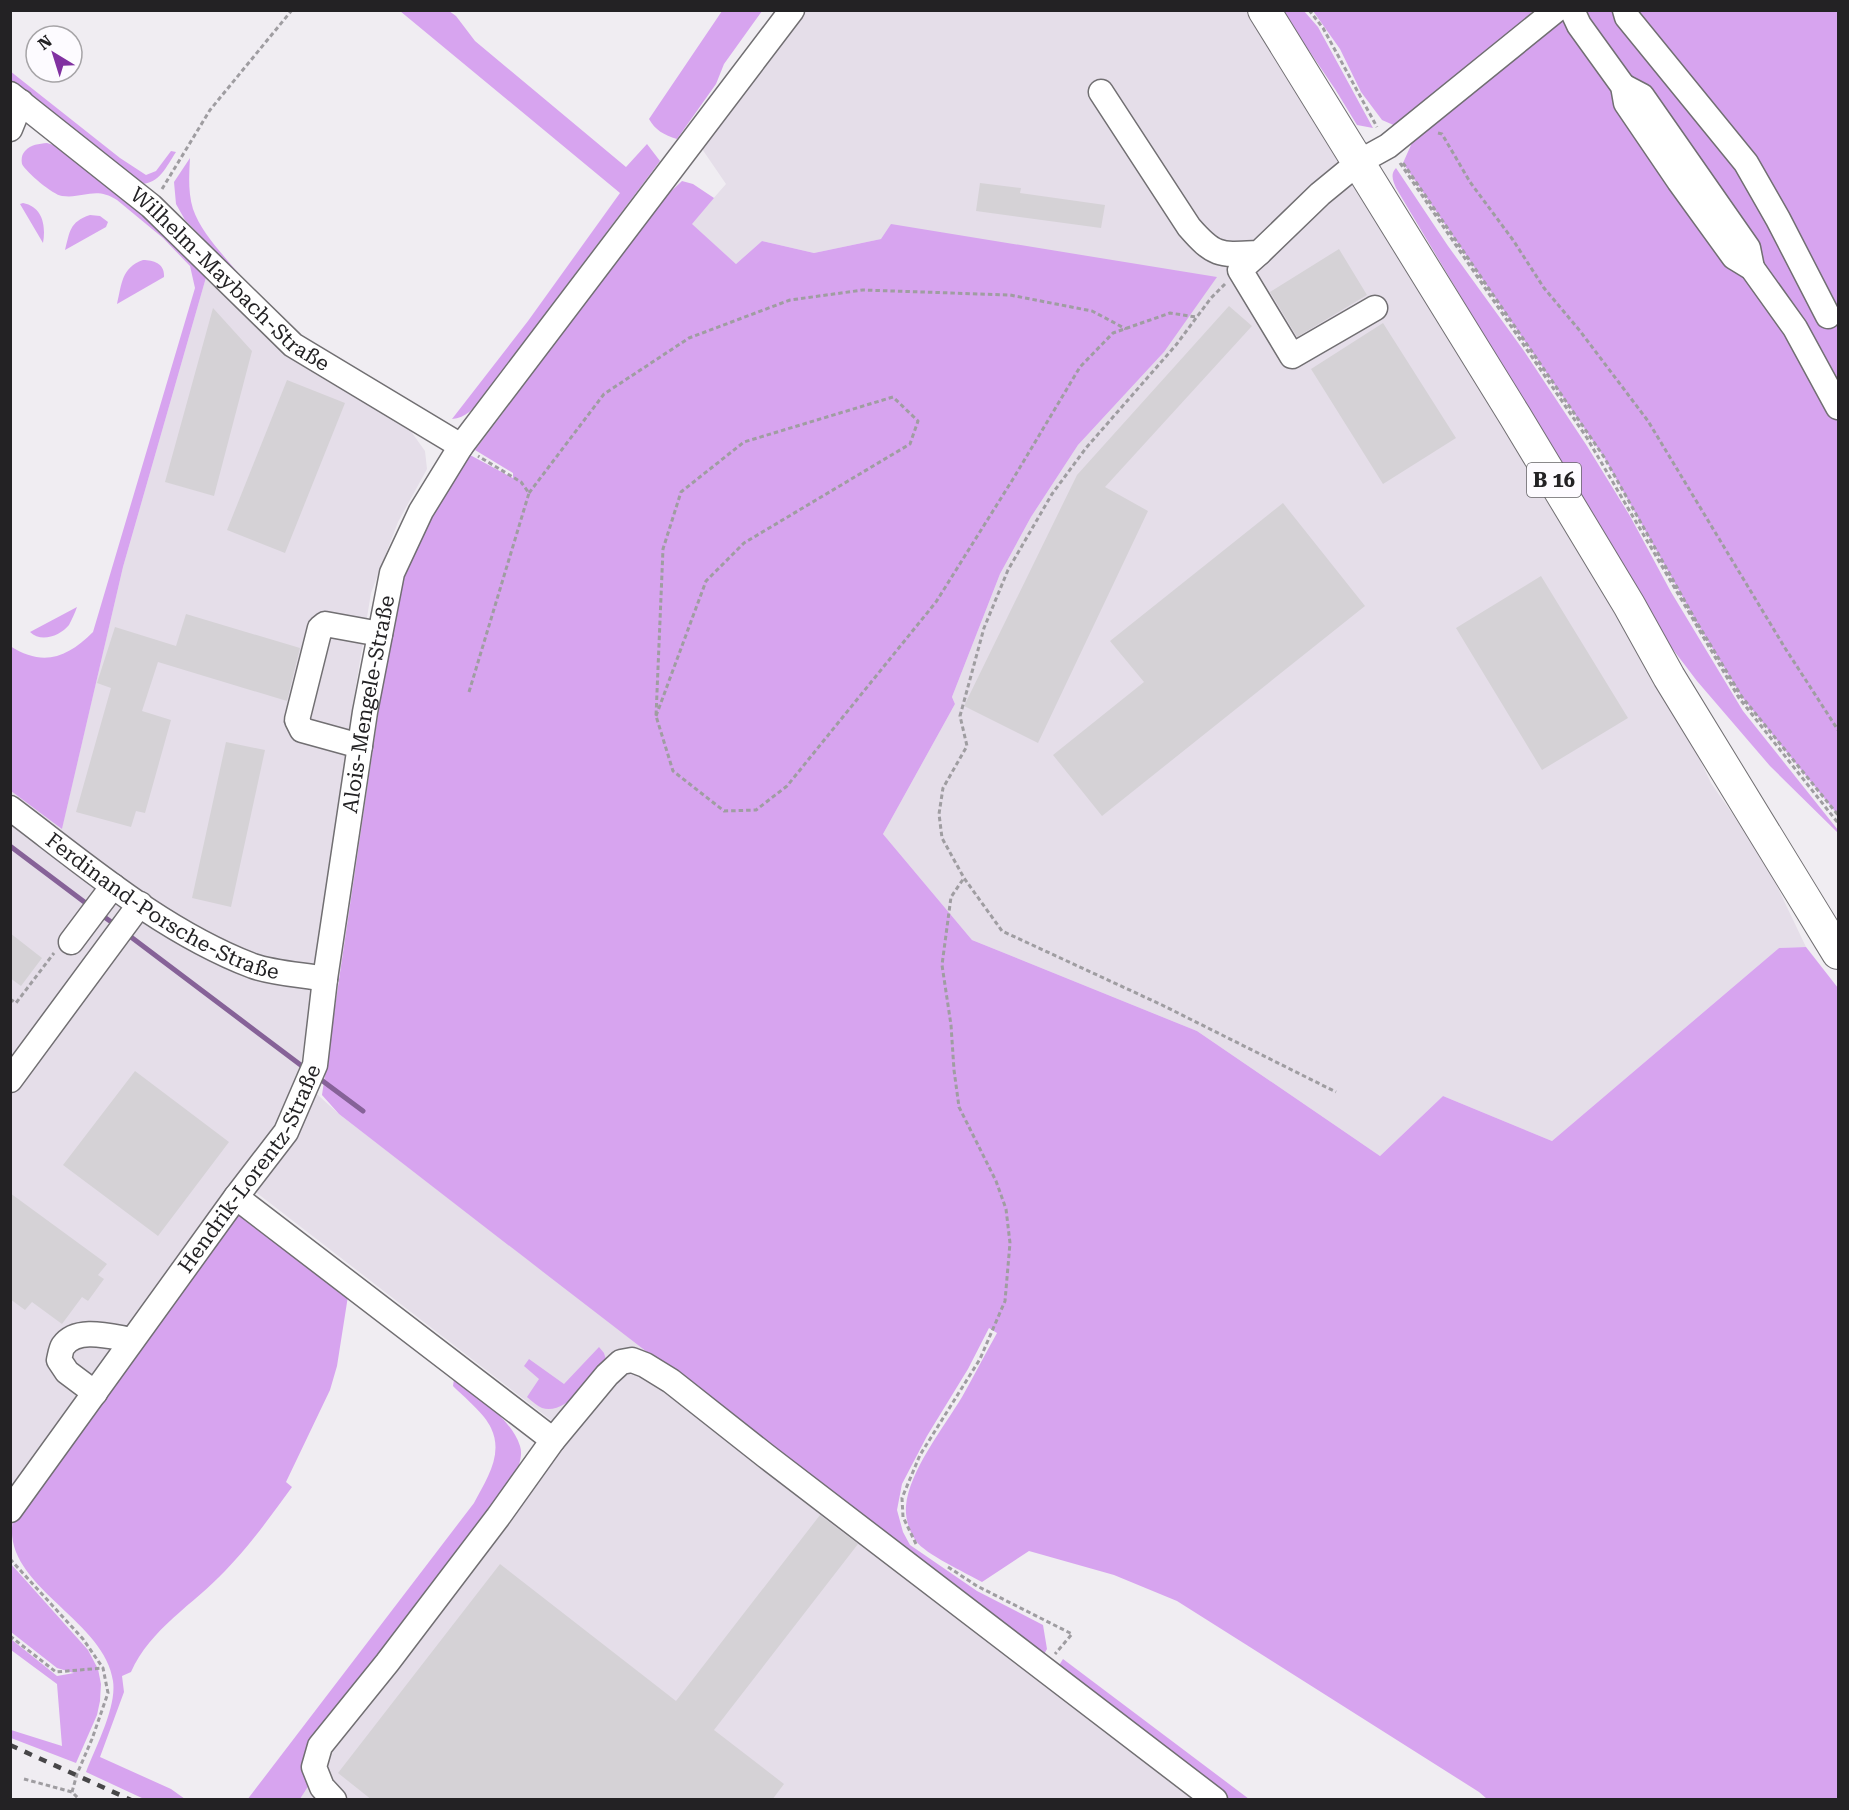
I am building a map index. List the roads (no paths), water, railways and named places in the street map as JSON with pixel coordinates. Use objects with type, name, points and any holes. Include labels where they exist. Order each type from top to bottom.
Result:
[{"type":"main road","name":"B 16","points":[[1264,10],[1515,416],[1629,605],[1669,677],[1839,953]]},
{"type":"street","name":"Alois-Mengele-Straße","points":[[325,979],[360,746],[392,573],[420,511],[461,446],[792,10]]},
{"type":"street","points":[[1375,308],[1292,356],[1240,270],[1320,194],[1359,162],[1395,155],[1556,10]]},
{"type":"street","points":[[1572,10],[1579,25],[1623,86],[1642,96],[1748,248],[1752,268],[1795,328],[1839,407]]},
{"type":"street","points":[[1625,10],[1627,17],[1746,163],[1833,312],[1813,323],[1795,328]]},
{"type":"street","points":[[1101,92],[1189,227],[1205,246],[1222,255],[1259,253]]},
{"type":"street","name":"Wilhelm-Maybach-Straße","points":[[16,98],[151,206],[293,345],[461,446]]},
{"type":"street","points":[[10,129],[16,98]]},
{"type":"street","points":[[360,746],[302,730],[297,720],[320,628],[325,624],[380,633]]},
{"type":"street","name":"Ferdinand-Porsche-Straße","points":[[10,808],[113,886],[179,930],[254,966],[325,979]]},
{"type":"street","points":[[71,942],[113,886]]},
{"type":"street","points":[[10,1080],[140,904]]},
{"type":"street","name":"Hendrik-Lorentz-Straße","points":[[10,1510],[236,1197],[286,1132],[315,1065],[325,979]]},
{"type":"street","points":[[236,1197],[553,1440]]},
{"type":"street","points":[[95,1393],[68,1372],[59,1360],[64,1346],[78,1335],[99,1335],[132,1340]]},
{"type":"street","points":[[334,1800],[322,1787],[314,1767],[320,1746],[401,1645],[553,1440],[607,1375],[621,1362],[632,1360],[671,1381],[766,1456],[1044,1666],[1215,1800]]},
{"type":"waterway","points":[[10,846],[91,907]]},
{"type":"waterway","points":[[100,914],[117,926]]},
{"type":"waterway","points":[[127,934],[306,1069]]},
{"type":"waterway","points":[[316,1076],[363,1111]]},
{"type":"railway","points":[[10,1745],[131,1800]]}]
